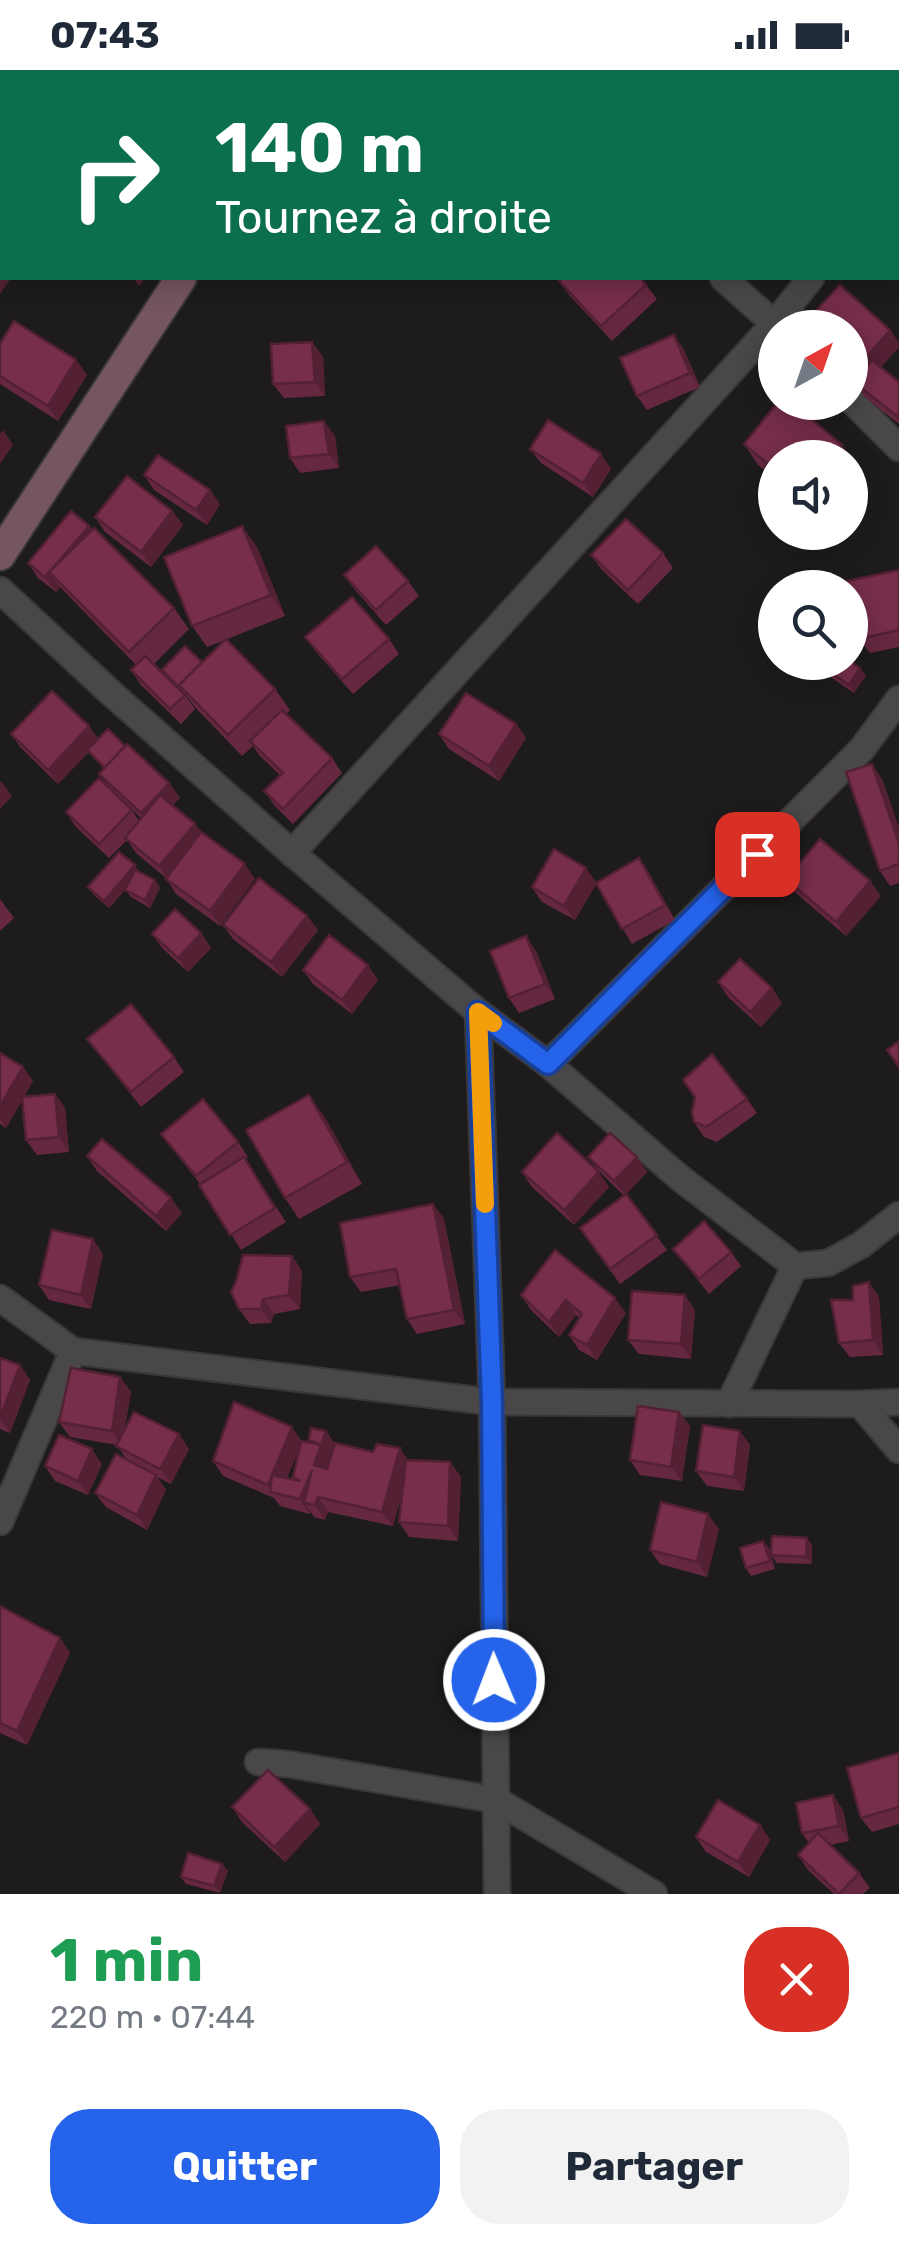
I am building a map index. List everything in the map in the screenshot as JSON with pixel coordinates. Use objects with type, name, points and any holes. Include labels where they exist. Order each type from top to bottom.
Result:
[{"type":"street","points":[[0,555],[180,280]]},
{"type":"street","points":[[725,280],[760,310]]},
{"type":"street","points":[[788,310],[810,280]]},
{"type":"street","points":[[292,853],[758,346]]},
{"type":"street","points":[[868,417],[899,448]]},
{"type":"street","points":[[0,590],[292,853],[478,1012],[548,1064],[680,1178],[796,1266],[828,1263],[860,1246],[899,1215]]},
{"type":"street","points":[[548,1064],[862,749],[899,699]]},
{"type":"street","points":[[478,1012],[492,1402],[497,1894]]},
{"type":"street","points":[[728,1404],[796,1266]]},
{"type":"street","points":[[0,1298],[73,1350],[492,1402],[899,1402]]},
{"type":"street","points":[[0,1522],[73,1350]]},
{"type":"street","points":[[860,1404],[899,1450]]},
{"type":"street","points":[[258,1762],[496,1800],[654,1894]]},
{"type":"building","points":[[642,280],[646,285],[601,326],[559,281]]},
{"type":"building","points":[[840,285],[868,310],[817,310]]},
{"type":"building","points":[[868,310],[890,330],[868,355]]},
{"type":"building","points":[[14,321],[76,360],[48,406],[0,376],[0,344]]},
{"type":"building","points":[[674,335],[690,373],[637,396],[620,358]]},
{"type":"building","points":[[312,342],[315,382],[273,384],[271,344]]},
{"type":"building","points":[[872,360],[899,382],[899,418],[868,393],[868,365]]},
{"type":"building","points":[[548,420],[601,454],[583,483],[530,449]]},
{"type":"building","points":[[763,420],[812,420],[836,440],[758,440],[758,456],[744,444]]},
{"type":"building","points":[[324,421],[329,454],[290,458],[286,426]]},
{"type":"building","points":[[158,455],[210,490],[196,510],[144,475]]},
{"type":"building","points":[[127,476],[172,511],[141,552],[95,517]]},
{"type":"building","points":[[71,511],[89,526],[45,577],[28,563]]},
{"type":"building","points":[[626,519],[663,553],[628,590],[591,555]]},
{"type":"building","points":[[242,526],[271,595],[192,626],[164,557]]},
{"type":"building","points":[[94,528],[174,608],[129,652],[49,572]]},
{"type":"building","points":[[376,546],[408,581],[376,610],[344,575]]},
{"type":"building","points":[[899,570],[899,630],[868,637],[868,577]]},
{"type":"building","points":[[352,597],[389,639],[342,679],[305,637]]},
{"type":"building","points":[[226,639],[275,689],[228,735],[179,685]]},
{"type":"building","points":[[185,646],[202,662],[180,688],[162,670]]},
{"type":"building","points":[[145,656],[185,695],[170,709],[131,670]]},
{"type":"building","points":[[52,691],[89,726],[48,770],[11,734]]},
{"type":"building","points":[[466,693],[516,724],[489,766],[439,734]]},
{"type":"building","points":[[282,710],[332,758],[283,809],[264,791],[283,773],[250,741]]},
{"type":"building","points":[[108,729],[125,746],[105,768],[87,750]]},
{"type":"building","points":[[127,744],[169,783],[141,813],[99,774]]},
{"type":"building","points":[[872,764],[899,843],[899,864],[880,871],[846,772]]},
{"type":"building","points":[[99,778],[132,810],[99,844],[66,812]]},
{"type":"building","points":[[160,795],[195,824],[159,866],[125,838]]},
{"type":"building","points":[[201,832],[245,864],[210,911],[166,879]]},
{"type":"building","points":[[820,839],[870,881],[836,922],[786,879]]},
{"type":"building","points":[[554,849],[586,868],[564,906],[532,887]]},
{"type":"building","points":[[119,852],[135,865],[104,901],[88,887]]},
{"type":"building","points":[[639,858],[665,905],[622,929],[596,883]]},
{"type":"building","points":[[135,870],[155,880],[145,900],[125,890]]},
{"type":"building","points":[[259,878],[307,916],[271,962],[223,925]]},
{"type":"building","points":[[175,909],[201,933],[178,958],[152,934]]},
{"type":"building","points":[[329,935],[368,965],[342,1000],[303,970]]},
{"type":"building","points":[[526,936],[545,984],[509,998],[490,951]]},
{"type":"building","points":[[740,959],[772,988],[750,1012],[718,982]]},
{"type":"building","points":[[131,1004],[174,1057],[131,1092],[87,1039]]},
{"type":"building","points":[[899,1041],[899,1067],[887,1050]]},
{"type":"building","points":[[0,1053],[23,1067],[0,1106]]},
{"type":"building","points":[[712,1054],[747,1099],[706,1127],[694,1122],[695,1097],[683,1080]]},
{"type":"building","points":[[55,1094],[59,1137],[26,1140],[22,1097]]},
{"type":"building","points":[[309,1095],[347,1162],[285,1198],[246,1130]]},
{"type":"building","points":[[203,1099],[238,1142],[196,1176],[161,1134]]},
{"type":"building","points":[[557,1133],[599,1172],[564,1210],[522,1172]]},
{"type":"building","points":[[610,1133],[637,1157],[614,1181],[588,1157]]},
{"type":"building","points":[[102,1139],[171,1198],[156,1216],[87,1156]]},
{"type":"building","points":[[244,1157],[275,1208],[230,1235],[199,1185]]},
{"type":"building","points":[[626,1194],[657,1235],[610,1269],[580,1228]]},
{"type":"building","points":[[433,1204],[454,1310],[407,1319],[396,1269],[350,1277],[340,1223]]},
{"type":"building","points":[[704,1221],[731,1252],[699,1279],[673,1249]]},
{"type":"building","points":[[52,1230],[93,1239],[81,1295],[39,1285]]},
{"type":"building","points":[[555,1250],[615,1298],[587,1345],[569,1335],[582,1314],[566,1300],[549,1322],[521,1295]]},
{"type":"building","points":[[243,1255],[292,1256],[289,1295],[263,1299],[261,1309],[239,1309],[231,1292]]},
{"type":"building","points":[[869,1282],[873,1340],[839,1343],[831,1300],[853,1300],[853,1286]]},
{"type":"building","points":[[632,1291],[685,1295],[681,1344],[628,1340]]},
{"type":"building","points":[[0,1358],[20,1365],[0,1418]]},
{"type":"building","points":[[71,1368],[120,1377],[112,1431],[59,1422]]},
{"type":"building","points":[[234,1402],[292,1427],[268,1485],[213,1461]]},
{"type":"building","points":[[638,1406],[679,1412],[671,1467],[630,1460]]},
{"type":"building","points":[[134,1412],[179,1434],[160,1469],[116,1446]]},
{"type":"building","points":[[703,1425],[740,1431],[734,1477],[696,1471]]},
{"type":"building","points":[[311,1428],[326,1431],[321,1445],[309,1440]]},
{"type":"building","points":[[59,1435],[92,1449],[78,1481],[45,1466]]},
{"type":"building","points":[[301,1441],[321,1445],[314,1465],[327,1469],[335,1443],[373,1452],[377,1444],[400,1448],[382,1512],[318,1497],[315,1505],[304,1503],[312,1470],[300,1499],[270,1492],[272,1475],[300,1481],[293,1477]]},
{"type":"building","points":[[116,1454],[156,1475],[137,1515],[95,1493]]},
{"type":"building","points":[[406,1460],[450,1462],[448,1526],[399,1522]]},
{"type":"building","points":[[661,1502],[708,1514],[697,1562],[650,1550]]},
{"type":"building","points":[[772,1536],[807,1538],[806,1557],[771,1555]]},
{"type":"building","points":[[763,1541],[770,1561],[746,1568],[740,1548]]},
{"type":"building","points":[[0,1606],[60,1638],[17,1731],[0,1723]]},
{"type":"building","points":[[899,1753],[899,1807],[861,1818],[847,1768]]},
{"type":"building","points":[[268,1770],[310,1809],[274,1847],[232,1807]]},
{"type":"building","points":[[833,1795],[839,1826],[802,1833],[796,1803]]},
{"type":"building","points":[[718,1800],[760,1825],[738,1862],[696,1837]]},
{"type":"building","points":[[818,1833],[859,1873],[839,1894],[798,1855]]},
{"type":"building","points":[[188,1853],[222,1864],[214,1886],[181,1877]]},
{"type":"slow traffic","points":[[485,1204],[478,1012],[493,1023]]},
{"type":"route","points":[[494,1680],[492,1402],[478,1012],[548,1064],[757,854]]}]
